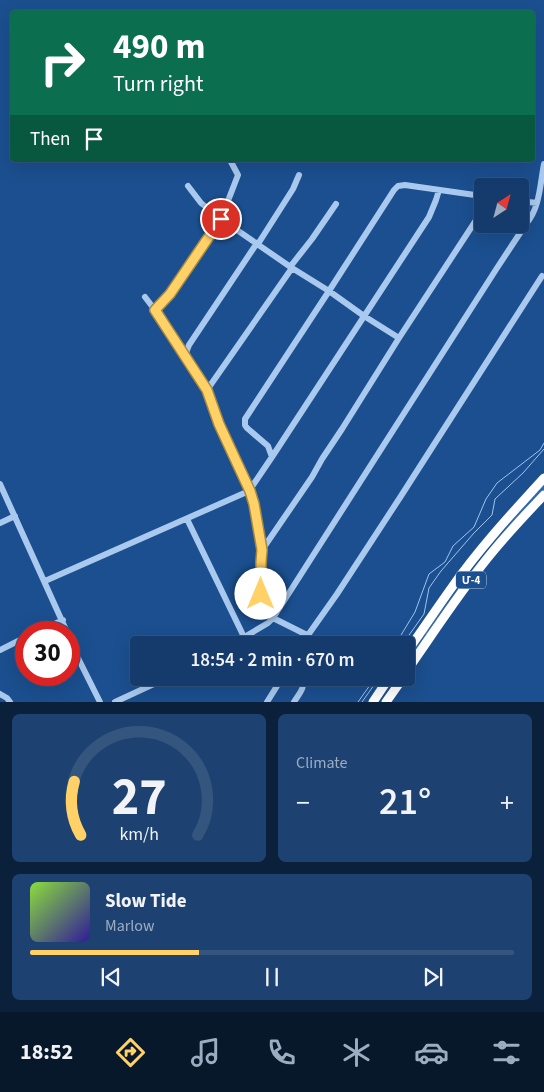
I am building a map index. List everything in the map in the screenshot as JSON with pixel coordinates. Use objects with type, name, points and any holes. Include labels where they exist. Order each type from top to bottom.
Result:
[{"type":"highway","name":"Մ-4","points":[[415,640],[472,561],[544,478]]},
{"type":"highway","name":"Մ-4","points":[[415,659],[486,560],[544,495]]},
{"type":"highway","points":[[373,702],[384,686]]},
{"type":"highway","points":[[386,702],[397,686]]},
{"type":"street","points":[[155,310],[170,294],[221,219],[238,175],[231,162]]},
{"type":"street","points":[[246,636],[273,618],[492,276],[532,217],[537,203],[544,164]]},
{"type":"street","points":[[186,357],[189,345],[293,189],[299,175]]},
{"type":"street","points":[[272,457],[268,446],[247,428],[245,419],[396,187],[405,185],[474,195]]},
{"type":"street","points":[[188,186],[201,203],[221,219],[291,268],[399,338]]},
{"type":"street","points":[[45,582],[250,491],[429,216],[439,190]]},
{"type":"street","points":[[529,202],[537,203]]},
{"type":"street","points":[[207,390],[336,204]]},
{"type":"street","points":[[262,550],[312,476],[474,223]]},
{"type":"street","points":[[144,297],[155,310],[207,390],[219,424],[250,491],[262,550],[261,594],[265,608],[273,618],[307,635],[337,594],[542,276]]},
{"type":"street","points":[[0,484],[63,620]]},
{"type":"street","points":[[0,523],[14,516]]},
{"type":"street","points":[[186,519],[244,636]]},
{"type":"street","points":[[0,650],[15,642]]},
{"type":"street","points":[[80,662],[100,702]]},
{"type":"street","points":[[115,702],[150,686]]},
{"type":"street","points":[[267,702],[277,686]]},
{"type":"street","points":[[294,702],[303,686]]},
{"type":"street","points":[[0,694],[10,702]]},
{"type":"green space","points":[[544,485],[544,490],[520,516],[415,654],[415,648],[472,570]]},
{"type":"waterway","points":[[400,636],[415,612],[429,574],[445,562],[453,546],[474,527],[486,499],[497,483],[540,450],[544,443]]},
{"type":"waterway","points":[[408,636],[424,614],[429,588],[441,571],[492,515],[495,499],[523,473],[544,449]]},
{"type":"waterway","points":[[358,702],[369,686]]},
{"type":"waterway","points":[[362,702],[373,686]]},
{"type":"route","points":[[221,219],[170,294],[155,310],[207,390],[219,424],[250,491],[262,550],[261,594]]}]
